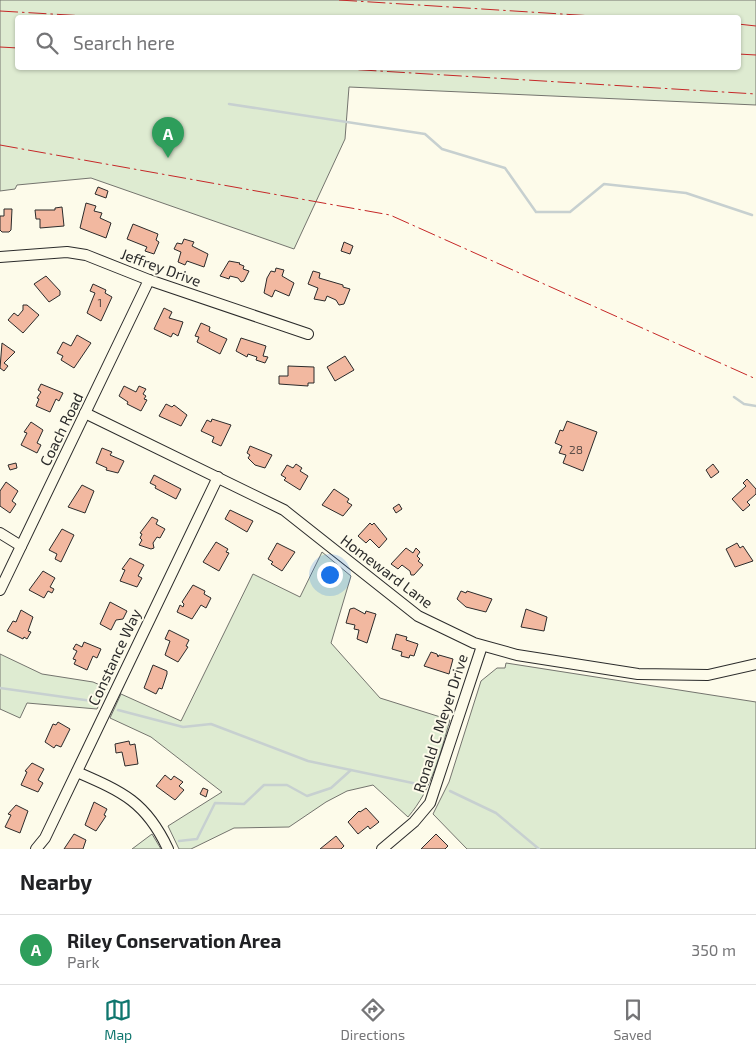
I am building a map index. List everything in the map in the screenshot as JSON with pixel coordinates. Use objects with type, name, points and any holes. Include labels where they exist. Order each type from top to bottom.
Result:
[{"type":"street","name":"Jeffrey Drive","points":[[0,257],[67,252],[86,255],[149,280],[308,334]]},
{"type":"street","name":"Coach Road","points":[[0,590],[149,280]]},
{"type":"street","name":"Homeward Lane","points":[[85,413],[218,476],[284,510],[418,616],[482,646],[517,655],[638,674],[708,675],[756,664]]},
{"type":"street","name":"Constance Way","points":[[36,849],[45,838],[218,476]]},
{"type":"street","points":[[0,533],[21,546]]},
{"type":"street","name":"Ronald C Meyer Drive","points":[[382,849],[414,822],[430,803],[482,646]]},
{"type":"street","points":[[77,772],[128,796],[147,813],[168,849]]},
{"type":"green space","points":[[0,0],[756,0],[756,105],[349,87],[345,139],[294,249],[91,178],[17,185],[15,189],[0,191]]},
{"type":"green space","points":[[322,552],[351,576],[331,643],[380,698],[450,720],[439,758],[429,783],[408,817],[373,785],[347,791],[326,802],[289,827],[234,828],[191,849],[179,849],[168,826],[222,792],[151,737],[110,718],[121,694],[181,721],[253,574],[300,597]]},
{"type":"green space","points":[[0,654],[42,674],[93,682],[107,688],[97,709],[27,703],[20,718],[0,709]]},
{"type":"green space","points":[[506,663],[756,702],[756,849],[467,849],[433,814],[449,782],[481,681],[497,668],[505,668]]},
{"type":"green space","points":[[152,834],[161,849],[132,849]]},
{"type":"building","points":[[98,187],[108,191],[106,198],[95,194]]},
{"type":"building","points":[[86,203],[96,206],[94,211],[102,213],[100,218],[111,223],[106,238],[80,228]]},
{"type":"building","points":[[62,207],[64,226],[40,228],[40,219],[36,219],[35,210],[55,210],[55,208]]},
{"type":"building","points":[[4,209],[12,209],[11,230],[9,232],[2,232],[0,230],[0,216],[4,216]]},
{"type":"building","points":[[133,224],[158,234],[156,240],[159,242],[154,254],[145,251],[147,247],[127,239]]},
{"type":"building","points":[[184,239],[194,242],[192,246],[208,254],[204,267],[187,261],[185,265],[178,262],[181,252],[174,249],[177,243],[182,244]]},
{"type":"building","points":[[344,242],[353,246],[350,254],[341,251]]},
{"type":"building","points":[[229,261],[240,263],[244,266],[243,269],[249,271],[244,281],[241,282],[238,278],[230,276],[229,279],[220,276]]},
{"type":"building","points":[[276,268],[284,270],[282,276],[294,283],[289,296],[275,290],[272,297],[264,293],[267,278],[271,271],[275,272]]},
{"type":"building","points":[[313,271],[320,273],[319,278],[350,289],[344,304],[339,305],[336,300],[327,296],[325,301],[314,299],[318,288],[308,284]]},
{"type":"building","points":[[46,276],[60,291],[60,295],[49,302],[34,284]]},
{"type":"building","points":[[93,284],[106,290],[105,293],[112,297],[101,321],[87,313],[95,293],[90,291]]},
{"type":"building","points":[[23,305],[27,305],[39,315],[23,333],[8,320],[14,313],[18,316],[23,310]]},
{"type":"building","points":[[164,308],[172,312],[169,318],[183,322],[178,336],[173,333],[171,337],[154,329]]},
{"type":"building","points":[[201,323],[210,327],[209,331],[227,339],[220,354],[197,342],[199,337],[195,336]]},
{"type":"building","points":[[77,335],[91,343],[74,368],[61,360],[63,356],[57,353],[63,342],[71,346]]},
{"type":"building","points":[[241,338],[266,346],[263,356],[268,357],[265,363],[256,360],[257,357],[248,354],[247,357],[236,351]]},
{"type":"building","points":[[2,343],[15,352],[4,363],[8,366],[4,371],[0,368]]},
{"type":"building","points":[[345,356],[354,370],[335,381],[327,367]]},
{"type":"building","points":[[288,366],[314,367],[314,383],[308,383],[308,386],[279,384],[279,376],[288,376]]},
{"type":"building","points":[[41,384],[63,393],[59,401],[56,399],[50,412],[36,406],[39,399],[37,398],[41,392],[38,390]]},
{"type":"building","points":[[124,386],[136,392],[139,386],[146,389],[143,394],[146,396],[144,399],[147,400],[141,411],[127,404],[128,402],[119,396]]},
{"type":"building","points":[[166,404],[172,407],[174,405],[187,415],[181,426],[159,416]]},
{"type":"building","points":[[212,419],[231,425],[221,446],[212,442],[214,437],[201,431],[207,420],[211,422]]},
{"type":"building","points":[[567,421],[597,432],[583,471],[563,463],[566,455],[559,453],[562,446],[555,443],[560,430],[563,431]]},
{"type":"building","points":[[31,422],[43,430],[37,443],[41,445],[37,453],[21,445],[27,433],[24,432]]},
{"type":"building","points":[[250,446],[272,455],[265,468],[255,465],[248,458],[250,455],[247,453]]},
{"type":"building","points":[[102,448],[112,452],[110,455],[124,461],[118,473],[106,470],[107,468],[96,463]]},
{"type":"building","points":[[16,463],[17,468],[10,470],[8,465]]},
{"type":"building","points":[[296,464],[302,468],[300,471],[308,476],[300,490],[284,480],[286,478],[281,475],[287,465],[293,468]]},
{"type":"building","points":[[713,464],[719,472],[711,478],[706,470]]},
{"type":"building","points":[[154,475],[181,489],[176,499],[155,488],[156,486],[150,483]]},
{"type":"building","points":[[747,479],[756,489],[756,494],[747,502],[750,505],[743,511],[732,499],[746,486],[743,483]]},
{"type":"building","points":[[6,482],[18,491],[12,501],[16,504],[10,513],[0,506],[0,491]]},
{"type":"building","points":[[82,485],[94,491],[85,513],[68,507]]},
{"type":"building","points":[[334,489],[349,499],[347,502],[352,505],[343,516],[322,505]]},
{"type":"building","points":[[399,504],[402,509],[396,513],[393,508]]},
{"type":"building","points":[[230,510],[253,521],[247,532],[225,519]]},
{"type":"building","points":[[152,517],[158,520],[156,524],[165,529],[160,538],[157,537],[153,543],[154,548],[151,549],[139,545],[142,540],[140,538],[142,534],[140,533]]},
{"type":"building","points":[[370,523],[372,525],[374,523],[387,539],[379,548],[370,539],[366,543],[358,536]]},
{"type":"building","points":[[62,529],[74,535],[61,562],[55,559],[57,554],[49,550]]},
{"type":"building","points":[[216,542],[228,549],[226,552],[229,553],[219,571],[203,562]]},
{"type":"building","points":[[277,543],[295,552],[282,571],[271,564],[273,562],[268,559]]},
{"type":"building","points":[[737,543],[740,548],[743,546],[753,561],[735,567],[726,549]]},
{"type":"building","points":[[406,548],[413,553],[416,548],[420,552],[417,556],[420,559],[418,561],[423,565],[414,575],[411,575],[410,571],[402,565],[398,569],[391,564]]},
{"type":"building","points":[[130,558],[144,565],[138,576],[142,578],[137,587],[120,581],[125,570],[122,569]]},
{"type":"building","points":[[43,571],[55,578],[50,587],[54,589],[52,593],[48,591],[44,598],[29,590]]},
{"type":"building","points":[[193,585],[205,591],[204,594],[211,598],[206,608],[201,605],[192,619],[177,612],[180,605],[183,607],[184,604],[182,602]]},
{"type":"building","points":[[461,591],[492,599],[486,612],[466,607],[457,599]]},
{"type":"building","points":[[110,602],[127,611],[123,619],[116,620],[111,630],[100,624]]},
{"type":"building","points":[[354,608],[365,614],[366,611],[376,614],[367,643],[357,639],[359,630],[354,629],[355,625],[346,623],[350,609]]},
{"type":"building","points":[[526,609],[547,617],[544,631],[521,627]]},
{"type":"building","points":[[21,610],[33,617],[28,631],[31,632],[27,639],[7,631],[13,621],[16,622]]},
{"type":"building","points":[[169,630],[189,640],[186,646],[188,647],[178,662],[165,655],[170,641],[165,639]]},
{"type":"building","points":[[396,634],[407,637],[406,640],[418,644],[414,656],[410,655],[409,658],[401,656],[402,652],[392,649]]},
{"type":"building","points":[[84,642],[101,649],[97,658],[93,656],[87,670],[74,664],[76,660],[73,659],[77,651],[73,649],[76,644],[82,647]]},
{"type":"building","points":[[431,652],[437,654],[438,657],[439,655],[453,659],[449,674],[424,666]]},
{"type":"building","points":[[153,665],[167,671],[162,689],[159,688],[156,694],[144,688]]},
{"type":"building","points":[[58,722],[70,729],[61,747],[56,745],[54,748],[45,742],[53,724],[56,725]]},
{"type":"building","points":[[129,741],[130,745],[135,744],[138,764],[125,766],[122,752],[116,753],[115,744]]},
{"type":"building","points":[[32,763],[44,769],[38,780],[43,783],[38,792],[21,785],[27,772],[25,771]]},
{"type":"building","points":[[165,775],[171,780],[174,776],[183,782],[179,786],[184,790],[175,800],[156,786]]},
{"type":"building","points":[[203,788],[208,790],[206,797],[200,794]]},
{"type":"building","points":[[94,802],[107,809],[104,815],[106,816],[96,831],[85,825]]},
{"type":"building","points":[[16,805],[28,811],[20,833],[5,827],[11,815],[8,814]]},
{"type":"building","points":[[366,808],[379,822],[370,829],[368,826],[358,834],[348,822],[359,811]]},
{"type":"building","points":[[74,834],[86,840],[83,849],[64,849]]},
{"type":"building","points":[[436,834],[448,846],[445,849],[421,849]]},
{"type":"building","points":[[336,836],[344,846],[341,849],[320,849]]},
{"type":"waterway","points":[[229,104],[425,134],[442,149],[505,168],[536,212],[570,212],[604,184],[686,193],[752,215]]},
{"type":"waterway","points":[[734,397],[744,404],[756,406]]},
{"type":"waterway","points":[[0,688],[92,701]]},
{"type":"waterway","points":[[118,710],[183,727],[211,724],[308,761],[427,786]]},
{"type":"waterway","points":[[179,841],[197,839],[215,803],[244,804],[264,785],[287,785],[307,796],[331,788],[351,770]]},
{"type":"waterway","points":[[450,791],[496,813],[539,849]]},
{"type":"power","points":[[339,0],[577,15]]},
{"type":"power","points":[[0,11],[69,15]]},
{"type":"power","points":[[741,24],[756,26]]},
{"type":"power","points":[[0,47],[15,48]]},
{"type":"power","points":[[741,54],[756,55]]},
{"type":"power","points":[[363,70],[756,94]]},
{"type":"power","points":[[0,145],[390,215],[756,379]]},
{"type":"place","name":"Riley Conservation Area","points":[[168,158]]}]
